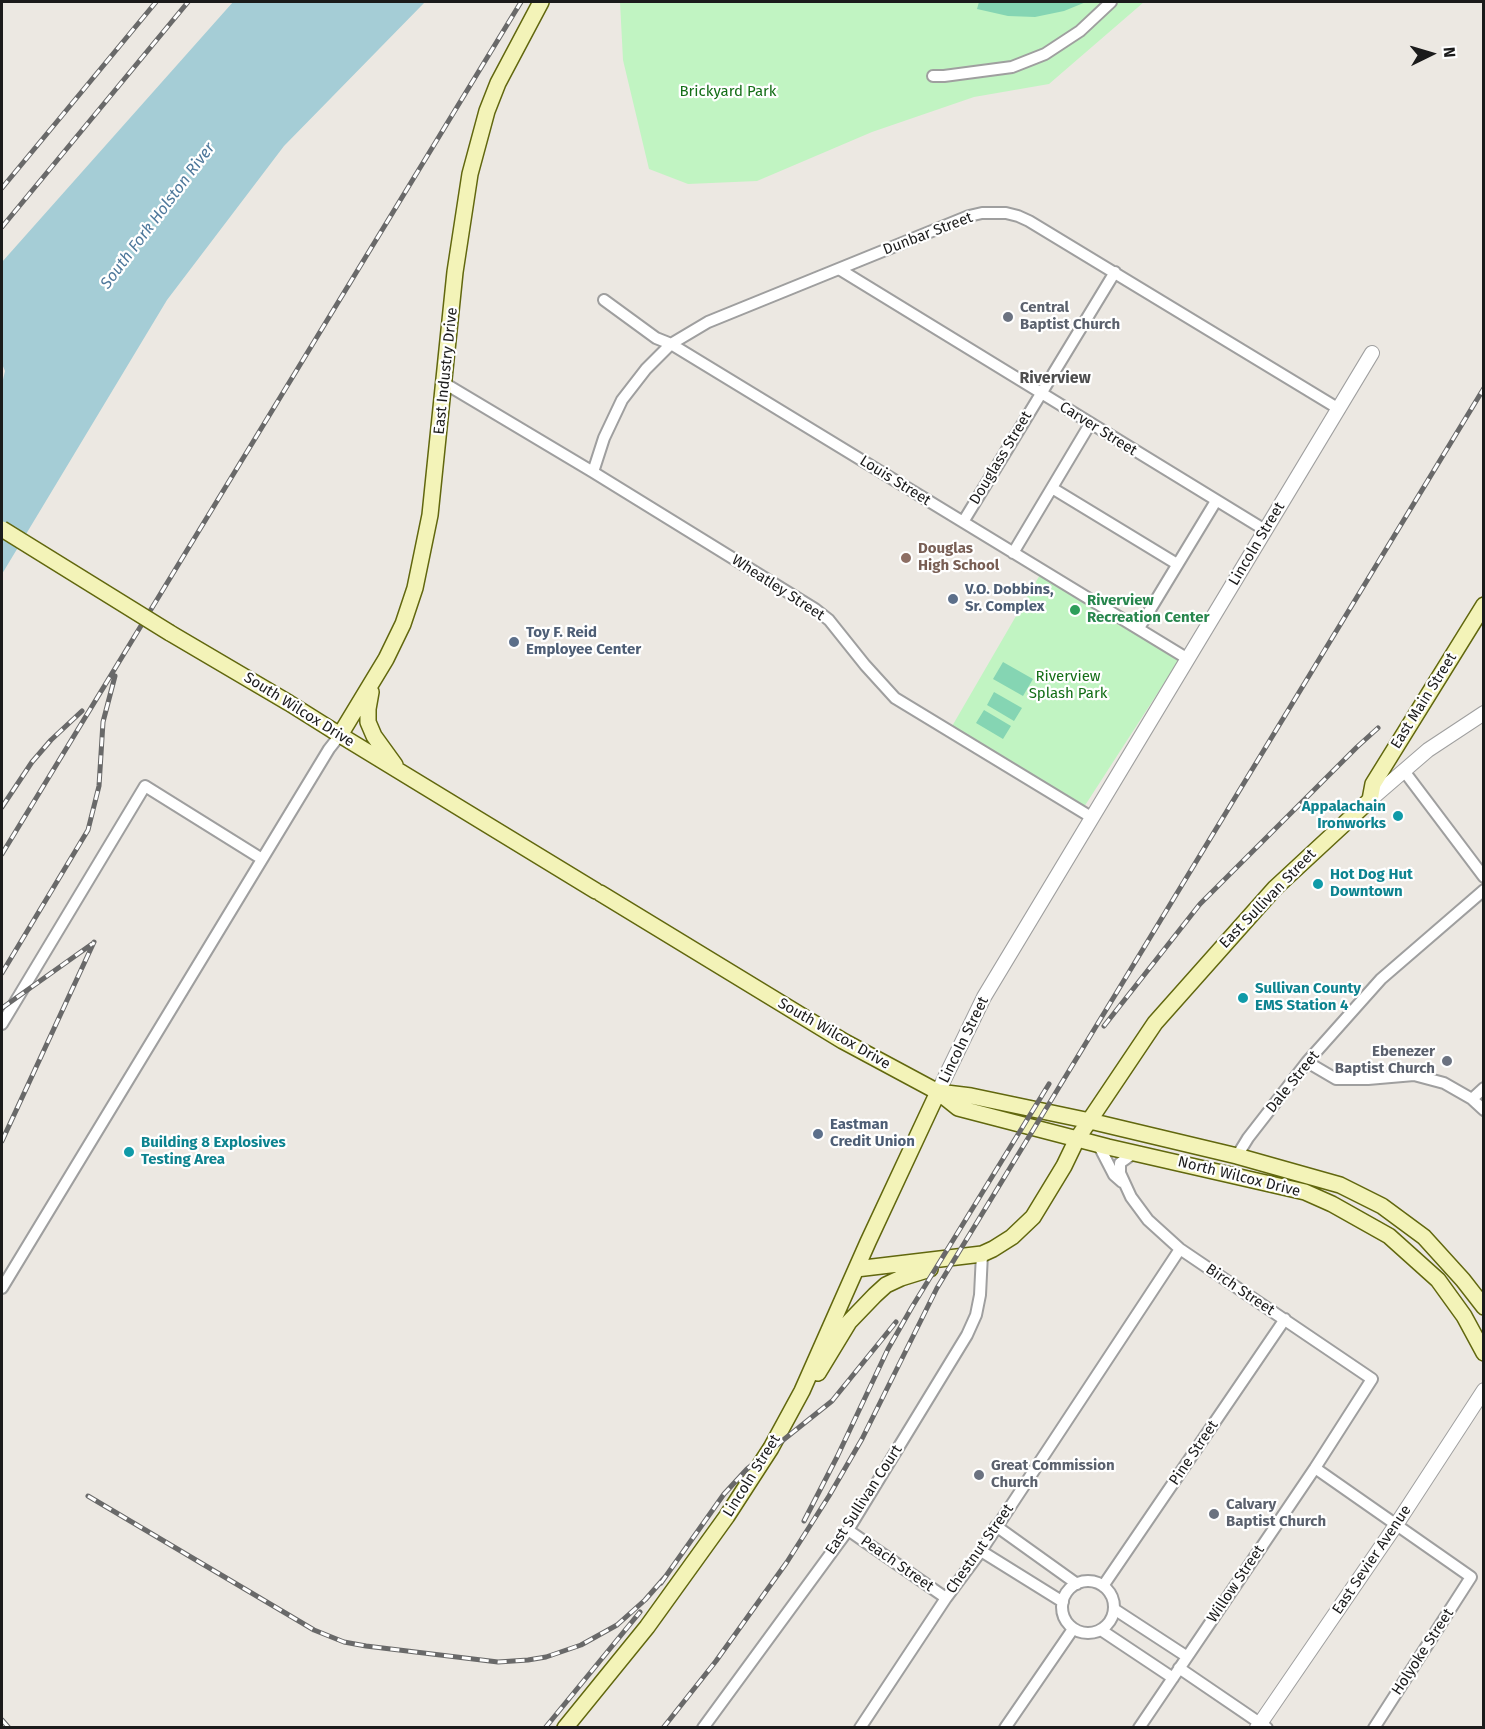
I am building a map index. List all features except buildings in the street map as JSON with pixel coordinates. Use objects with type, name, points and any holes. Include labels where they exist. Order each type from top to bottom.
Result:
[{"type":"main road","name":"East Industry Drive","points":[[340,735],[386,659],[403,624],[420,567],[430,515],[455,272],[470,174],[498,83],[541,2]]},
{"type":"main road","name":"South Wilcox Drive","points":[[2,529],[843,1041],[938,1092],[971,1096],[1090,1121]]},
{"type":"main road","name":"East Main Street","points":[[1370,800],[1373,784],[1484,605]]},
{"type":"main road","points":[[372,682],[368,722],[374,736],[400,772]]},
{"type":"main road","name":"East Sullivan Street","points":[[1090,1121],[1155,1023],[1205,965],[1275,888],[1370,800]]},
{"type":"main road","name":"North Wilcox Drive","points":[[938,1092],[958,1108],[1134,1153],[1305,1192],[1332,1204],[1389,1236],[1438,1280],[1464,1316],[1484,1353]]},
{"type":"main road","name":"Lincoln Street","points":[[565,1728],[647,1627],[727,1516],[771,1448],[802,1391],[938,1092]]},
{"type":"main road","points":[[802,1391],[821,1369],[849,1322],[886,1285],[926,1270],[963,1263],[1012,1237],[1033,1217],[1064,1166],[1077,1139],[1090,1121]]},
{"type":"main road","name":"North Wilcox Drive","points":[[1090,1121],[1237,1156],[1340,1185],[1376,1203],[1424,1237],[1484,1307]]},
{"type":"main road","points":[[1225,1173],[1237,1156]]},
{"type":"main road","points":[[1362,1221],[1376,1203]]},
{"type":"main road","points":[[856,1269],[982,1254]]},
{"type":"street","points":[[933,76],[1012,67],[1045,54],[1080,31],[1111,2]]},
{"type":"street","name":"Dunbar Street","points":[[593,472],[603,438],[622,400],[646,369],[671,344],[708,322],[969,216],[993,212],[1018,216],[1115,272],[1339,409]]},
{"type":"street","name":"Carver Street","points":[[839,269],[1265,530]]},
{"type":"street","name":"Douglass Street","points":[[963,522],[1115,272]]},
{"type":"street","name":"Louis Street","points":[[604,300],[656,338],[671,344],[1188,659]]},
{"type":"street","name":"Lincoln Street","points":[[938,1092],[984,997],[1372,353]]},
{"type":"street","name":"Wheatley Street","points":[[444,383],[815,609],[829,620],[895,698],[1091,817]]},
{"type":"street","points":[[1013,553],[1090,424]]},
{"type":"street","points":[[1052,488],[1177,564]]},
{"type":"street","points":[[1139,628],[1216,501]]},
{"type":"street","name":"East Sullivan Street","points":[[1370,800],[1428,750],[1484,712]]},
{"type":"street","points":[[2,1288],[329,748],[340,735]]},
{"type":"street","points":[[1404,771],[1484,877]]},
{"type":"street","points":[[2,1024],[145,786],[262,859]]},
{"type":"street","name":"Dale Street","points":[[1237,1156],[1248,1138],[1307,1062],[1381,979],[1484,890]]},
{"type":"street","points":[[1307,1062],[1336,1079],[1414,1075],[1444,1083],[1472,1099],[1484,1110]]},
{"type":"street","points":[[1472,1099],[1484,1088]]},
{"type":"street","name":"Birch Street","points":[[1098,1144],[1114,1175],[1124,1184],[1148,1220],[1180,1250],[1372,1379]]},
{"type":"street","points":[[1124,1184],[1120,1173],[1120,1163],[1134,1153]]},
{"type":"street","name":"Chestnut Street","points":[[860,1728],[946,1598],[981,1551],[1180,1250]]},
{"type":"street","name":"East Sullivan Court","points":[[703,1728],[848,1530],[967,1335],[976,1315],[980,1295],[982,1254]]},
{"type":"street","points":[[1464,1316],[1484,1339]]},
{"type":"street","name":"Pine Street","points":[[1103,1586],[1285,1319]]},
{"type":"street","name":"Willow Street","points":[[1139,1728],[1315,1468],[1372,1379]]},
{"type":"street","name":"East Sevier Avenue","points":[[1261,1726],[1484,1390]]},
{"type":"street","points":[[1315,1468],[1396,1525]]},
{"type":"street","name":"Holyoke Street","points":[[1374,1728],[1471,1577],[1396,1525]]},
{"type":"street","points":[[996,1526],[1077,1584]]},
{"type":"street","name":"Peach Street","points":[[848,1530],[946,1598]]},
{"type":"street","points":[[981,1551],[1063,1602]]},
{"type":"street","points":[[1090,1581],[1103,1586],[1110,1594],[1114,1610],[1112,1617],[1101,1630],[1087,1633],[1073,1629],[1064,1617],[1063,1602],[1070,1588],[1090,1581]]},
{"type":"street","points":[[1114,1610],[1186,1656]]},
{"type":"street","points":[[1005,1728],[1073,1629]]},
{"type":"street","points":[[1101,1630],[1261,1726]]},
{"type":"green space","name":"Brickyard Park","points":[[620,2],[1144,2],[1049,84],[974,97],[872,132],[757,181],[688,184],[649,169],[623,60]]},
{"type":"green space","points":[[979,2],[1086,2],[1064,11],[1035,17],[1008,16],[977,9]]},
{"type":"green space","name":"Riverview Splash Park","points":[[1041,573],[1179,660],[1084,807],[951,728]]},
{"type":"green space","points":[[1003,662],[1033,679],[1023,696],[993,679]]},
{"type":"green space","points":[[994,692],[1022,708],[1014,721],[987,705]]},
{"type":"green space","points":[[984,710],[1011,726],[1003,739],[976,723]]},
{"type":"water","name":"South Fork Holston River","points":[[233,2],[425,2],[284,146],[167,300],[2,574],[2,384],[5,371],[2,364],[2,262]]},
{"type":"railway","points":[[2,188],[156,2]]},
{"type":"railway","points":[[2,227],[188,2]]},
{"type":"railway","points":[[2,854],[521,2]]},
{"type":"railway","points":[[663,1728],[716,1661],[787,1562],[829,1496],[862,1439],[937,1288],[1484,388]]},
{"type":"railway","points":[[2,973],[88,830],[99,786],[103,722],[115,676]]},
{"type":"railway","points":[[2,807],[32,762],[51,740],[82,711]]},
{"type":"railway","points":[[1104,1026],[1200,904],[1378,728]]},
{"type":"railway","points":[[2,1141],[94,942]]},
{"type":"railway","points":[[2,1008],[92,944]]},
{"type":"railway","points":[[804,1521],[888,1349],[1049,1084]]},
{"type":"railway","points":[[661,1583],[724,1494],[747,1469],[832,1401],[896,1322]]},
{"type":"railway","points":[[88,1496],[314,1630],[344,1642],[366,1646],[498,1662],[546,1657],[581,1645],[617,1625],[645,1600],[666,1576]]},
{"type":"railway","points":[[545,1728],[640,1612]]},
{"type":"railway","points":[[2,1720],[9,1728]]},
{"type":"place","name":"Central Baptist Church","points":[[1008,317]]},
{"type":"place","name":"Douglas High School","points":[[906,558]]},
{"type":"place","name":"V.O. Dobbins, Sr. Complex","points":[[953,599]]},
{"type":"place","name":"Riverview Recreation Center","points":[[1075,610]]},
{"type":"place","name":"Toy F. Reid Employee Center","points":[[514,642]]},
{"type":"place","name":"Appalachain Ironworks","points":[[1398,816]]},
{"type":"place","name":"Hot Dog Hut Downtown","points":[[1318,884]]},
{"type":"place","name":"Sullivan County EMS Station 4","points":[[1243,998]]},
{"type":"place","name":"Ebenezer Baptist Church","points":[[1447,1061]]},
{"type":"place","name":"Eastman Credit Union","points":[[818,1134]]},
{"type":"place","name":"Building 8 Explosives Testing Area","points":[[129,1152]]},
{"type":"place","name":"Great Commission Church","points":[[979,1475]]},
{"type":"place","name":"Calvary Baptist Church","points":[[1214,1514]]},
{"type":"district","name":"Riverview","points":[[1055,379]]}]
